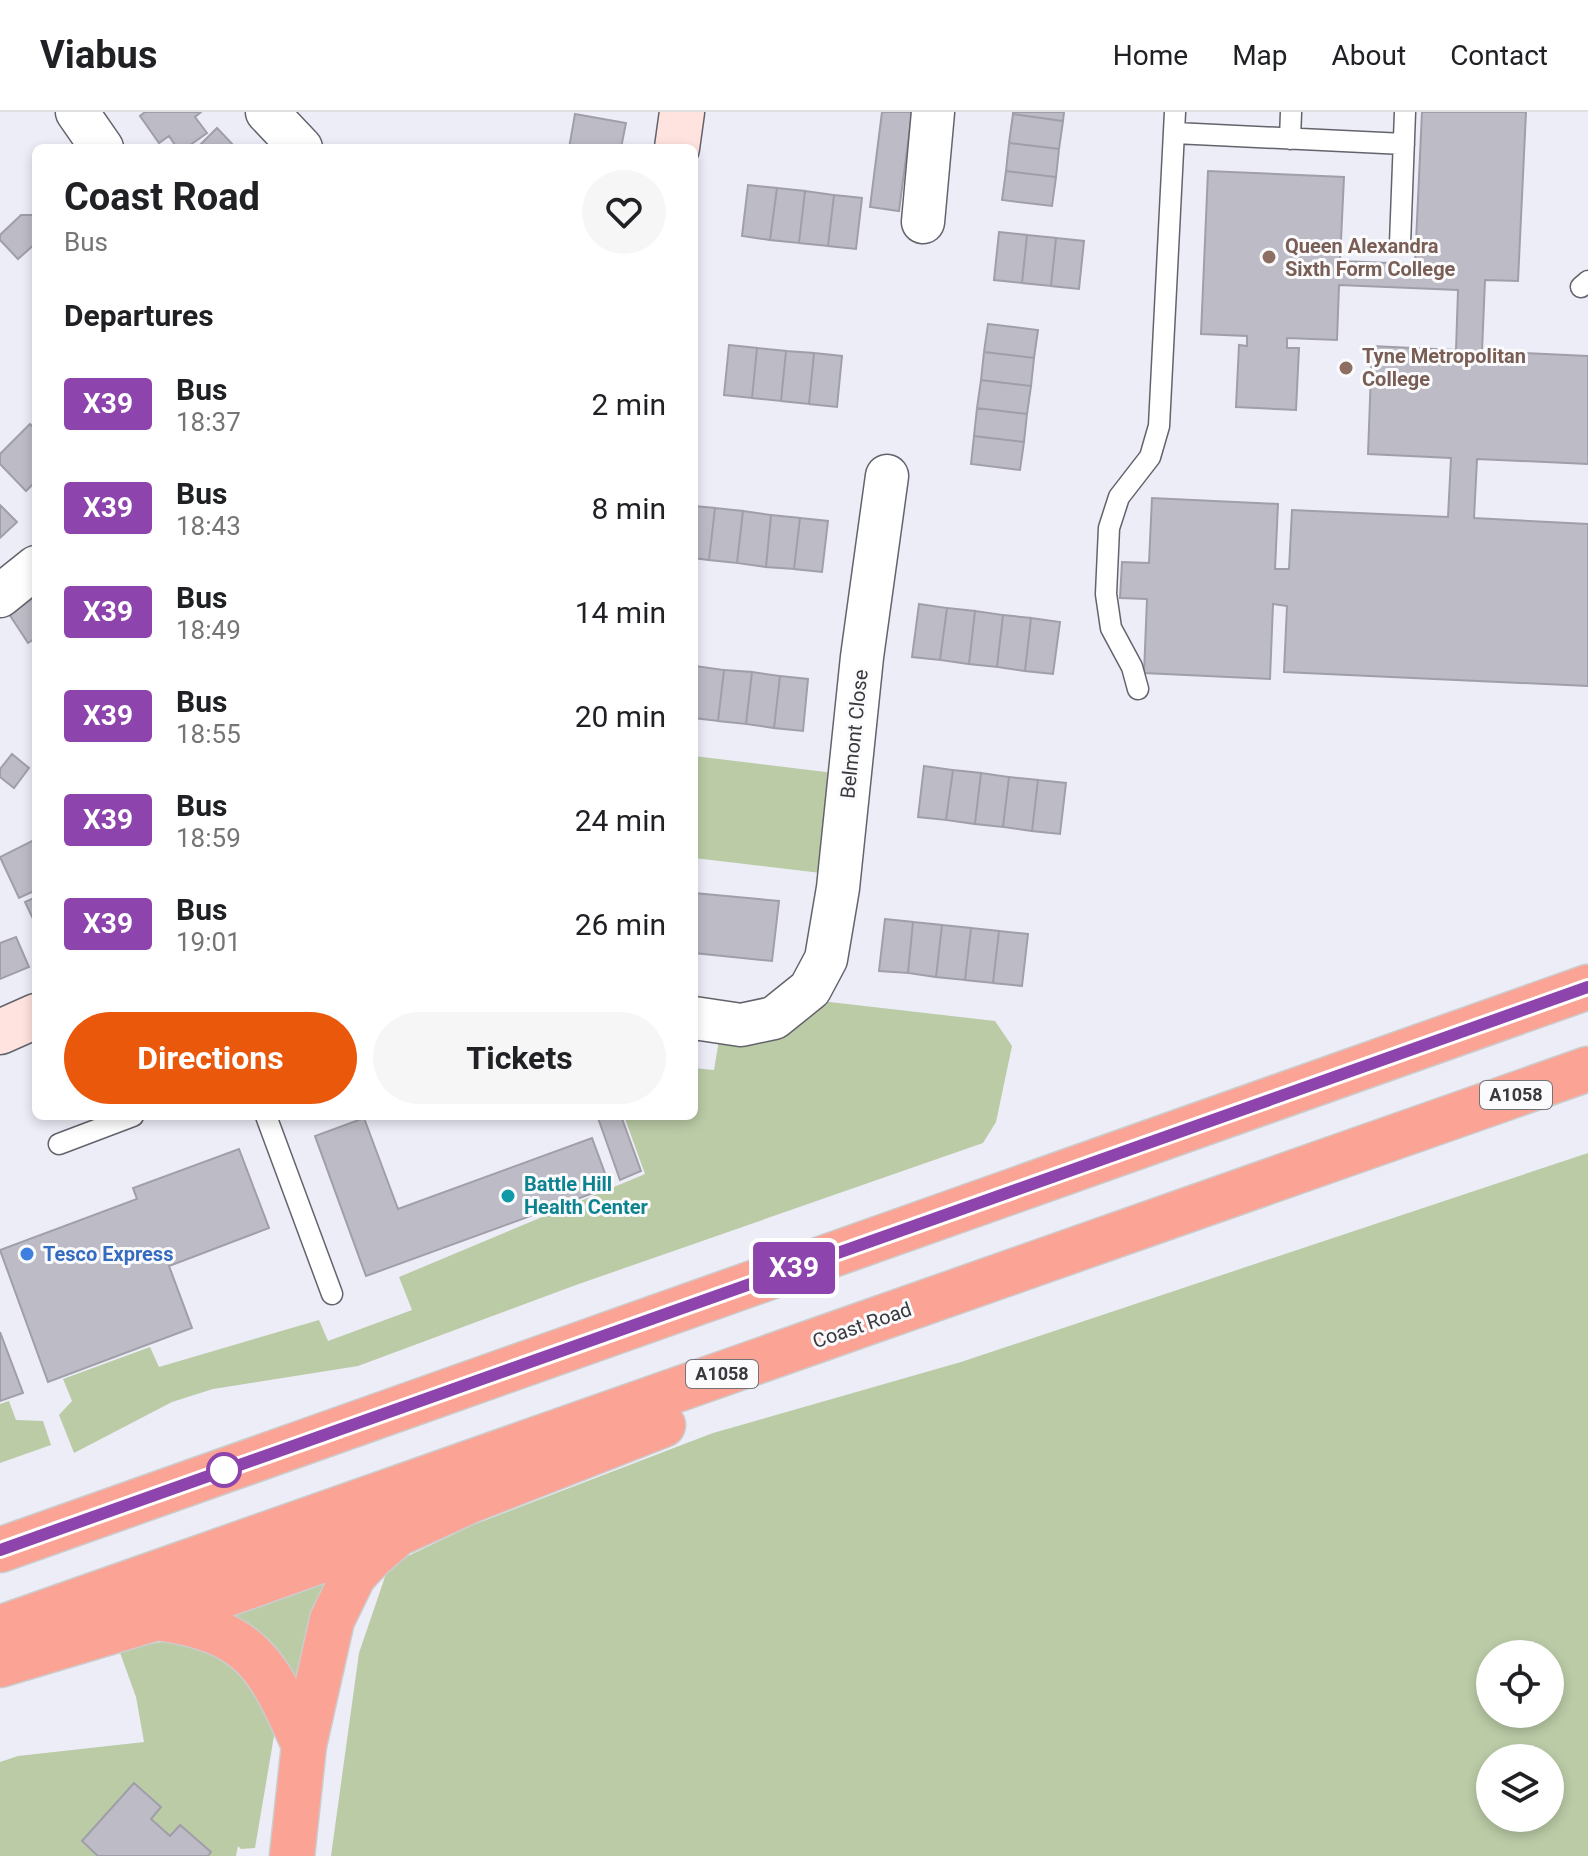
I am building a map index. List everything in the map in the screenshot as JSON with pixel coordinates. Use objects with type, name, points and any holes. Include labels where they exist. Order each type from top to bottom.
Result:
[{"type":"highway","points":[[0,1550],[1588,987]]},
{"type":"highway","name":"Coast Road","points":[[0,1628],[1588,1069]]},
{"type":"highway","points":[[0,1665],[157,1618],[404,1531],[472,1500],[1444,1121]]},
{"type":"highway","points":[[292,1856],[304,1745],[324,1648],[343,1594],[354,1575],[404,1531]]},
{"type":"highway","points":[[157,1618],[208,1628],[248,1651],[267,1671],[282,1696],[304,1745]]},
{"type":"street","points":[[77,112],[99,144]]},
{"type":"street","points":[[267,112],[297,144]]},
{"type":"street","points":[[678,144],[682,112]]},
{"type":"street","points":[[923,222],[933,112]]},
{"type":"street","name":"Belmont Close","points":[[698,1019],[741,1025],[774,1018],[810,989],[826,959],[838,888],[862,657],[887,476]]},
{"type":"street","points":[[0,596],[32,570]]},
{"type":"street","points":[[0,1032],[32,1018]]},
{"type":"lane","points":[[1138,689],[1132,667],[1111,628],[1106,594],[1109,528],[1119,497],[1150,457],[1159,426],[1175,112]]},
{"type":"lane","points":[[1290,139],[1291,112]]},
{"type":"lane","points":[[1400,244],[1405,112]]},
{"type":"lane","points":[[1175,133],[1404,144]]},
{"type":"lane","points":[[59,1144],[122,1120]]},
{"type":"lane","points":[[267,1120],[332,1294]]},
{"type":"green space","points":[[698,756],[834,773],[821,873],[698,858]]},
{"type":"green space","points":[[821,1001],[995,1021],[1012,1046],[996,1122],[983,1143],[576,1285],[358,1366],[213,1389],[172,1402],[74,1453],[59,1415],[72,1401],[63,1379],[150,1347],[159,1367],[319,1320],[328,1341],[412,1310],[399,1277],[645,1174],[625,1120],[698,1120],[698,1068],[714,1070],[719,1040]]},
{"type":"green space","points":[[1588,1153],[1588,1856],[331,1856],[359,1653],[389,1565],[473,1525],[713,1433],[961,1362]]},
{"type":"green space","points":[[9,1401],[16,1420],[43,1421],[51,1445],[0,1463],[0,1404]]},
{"type":"green space","points":[[323,1577],[332,1581],[297,1688],[280,1656],[266,1640],[237,1618],[237,1611]]},
{"type":"green space","points":[[177,1639],[238,1666],[276,1724],[255,1848],[241,1849],[238,1846],[236,1856],[0,1856],[0,1762],[18,1756],[144,1742],[136,1697],[119,1650]]},
{"type":"building","points":[[145,112],[201,112],[195,117],[207,133],[192,144],[174,144],[169,136],[159,143],[140,116]]},
{"type":"building","points":[[882,112],[912,112],[899,211],[870,207]]},
{"type":"building","points":[[1013,112],[1064,112],[1063,121]]},
{"type":"building","points":[[1422,112],[1526,112],[1518,281],[1485,280],[1482,351],[1588,356],[1588,464],[1477,459],[1474,518],[1588,524],[1588,686],[1284,672],[1287,606],[1273,604],[1270,679],[1144,673],[1147,599],[1120,598],[1122,562],[1149,563],[1152,498],[1278,504],[1275,569],[1289,569],[1292,510],[1448,517],[1451,458],[1368,454],[1372,346],[1456,350],[1458,290],[1339,285],[1337,340],[1287,338],[1287,348],[1299,348],[1296,410],[1236,407],[1239,345],[1247,346],[1247,336],[1201,334],[1208,171],[1344,177],[1340,261],[1415,264]]},
{"type":"building","points":[[575,114],[626,123],[622,144],[570,144]]},
{"type":"building","points":[[1013,114],[1063,121],[1059,149],[1009,143]]},
{"type":"building","points":[[217,128],[232,144],[201,144]]},
{"type":"building","points":[[1009,143],[1059,149],[1056,177],[1006,171]]},
{"type":"building","points":[[1006,171],[1056,177],[1052,206],[1002,200]]},
{"type":"building","points":[[748,185],[777,188],[770,240],[742,236]]},
{"type":"building","points":[[777,188],[805,191],[799,243],[770,240]]},
{"type":"building","points":[[805,191],[834,195],[828,246],[799,243]]},
{"type":"building","points":[[834,195],[862,198],[856,249],[828,246]]},
{"type":"building","points":[[21,215],[32,215],[32,247],[18,259],[0,240],[0,235]]},
{"type":"building","points":[[999,232],[1027,235],[1022,283],[994,280]]},
{"type":"building","points":[[1027,235],[1056,238],[1051,286],[1022,283]]},
{"type":"building","points":[[1056,238],[1084,241],[1079,289],[1051,286]]},
{"type":"building","points":[[988,324],[1038,330],[1034,358],[984,352]]},
{"type":"building","points":[[729,345],[757,348],[752,398],[724,395]]},
{"type":"building","points":[[757,348],[786,351],[781,401],[752,398]]},
{"type":"building","points":[[786,351],[814,353],[809,404],[781,401]]},
{"type":"building","points":[[984,352],[1034,358],[1031,386],[981,380]]},
{"type":"building","points":[[814,353],[842,356],[837,407],[809,404]]},
{"type":"building","points":[[981,380],[1031,386],[1027,414],[977,408]]},
{"type":"building","points":[[977,408],[1027,414],[1024,442],[974,436]]},
{"type":"building","points":[[30,424],[32,426],[32,485],[26,491],[0,464],[0,454]]},
{"type":"building","points":[[974,436],[1024,442],[1020,470],[971,464]]},
{"type":"building","points":[[0,505],[17,522],[0,538]]},
{"type":"building","points":[[698,506],[715,508],[709,560],[698,559]]},
{"type":"building","points":[[715,508],[743,511],[737,563],[709,560]]},
{"type":"building","points":[[743,511],[771,515],[766,567],[737,563]]},
{"type":"building","points":[[771,515],[800,518],[794,569],[766,567]]},
{"type":"building","points":[[800,518],[828,521],[822,572],[794,569]]},
{"type":"building","points":[[32,599],[32,640],[28,643],[9,614]]},
{"type":"building","points":[[919,604],[947,608],[940,660],[912,657]]},
{"type":"building","points":[[947,608],[975,611],[969,664],[940,660]]},
{"type":"building","points":[[975,611],[1003,615],[997,667],[969,664]]},
{"type":"building","points":[[1003,615],[1031,618],[1025,671],[997,667]]},
{"type":"building","points":[[1031,618],[1060,622],[1053,674],[1025,671]]},
{"type":"building","points":[[698,666],[724,670],[718,721],[698,718]]},
{"type":"building","points":[[724,670],[752,672],[746,724],[718,721]]},
{"type":"building","points":[[752,672],[780,676],[774,728],[746,724]]},
{"type":"building","points":[[780,676],[808,679],[803,731],[774,728]]},
{"type":"building","points":[[12,754],[29,768],[14,788],[0,777],[0,769]]},
{"type":"building","points":[[924,766],[953,770],[946,820],[918,817]]},
{"type":"building","points":[[953,770],[981,773],[975,824],[946,820]]},
{"type":"building","points":[[981,773],[1009,777],[1003,827],[975,824]]},
{"type":"building","points":[[1009,777],[1038,780],[1032,831],[1003,827]]},
{"type":"building","points":[[1038,780],[1066,783],[1060,834],[1032,831]]},
{"type":"building","points":[[32,841],[32,892],[19,898],[0,857]]},
{"type":"building","points":[[698,893],[779,901],[772,961],[698,953]]},
{"type":"building","points":[[32,899],[32,917],[25,902]]},
{"type":"building","points":[[885,919],[913,922],[908,973],[879,971]]},
{"type":"building","points":[[913,922],[942,925],[936,977],[908,973]]},
{"type":"building","points":[[942,925],[971,928],[965,980],[936,977]]},
{"type":"building","points":[[971,928],[999,931],[993,983],[965,980]]},
{"type":"building","points":[[999,931],[1028,934],[1022,986],[993,983]]},
{"type":"building","points":[[16,937],[29,967],[0,979],[0,943]]},
{"type":"building","name":"Battle Hill Health Center","points":[[365,1120],[398,1209],[592,1138],[610,1187],[366,1276],[315,1136]]},
{"type":"building","points":[[599,1120],[622,1120],[641,1171],[620,1180]]},
{"type":"building","points":[[239,1149],[269,1228],[169,1266],[192,1328],[48,1382],[0,1250],[137,1199],[133,1188]]},
{"type":"building","points":[[0,1332],[23,1393],[0,1401]]},
{"type":"building","points":[[134,1783],[161,1807],[151,1819],[170,1836],[180,1825],[211,1852],[208,1856],[98,1856],[82,1841]]},
{"type":"bus line","name":"X39","points":[[0,1550],[1588,987]]},
{"type":"place","name":"Queen Alexandra Sixth Form College","points":[[1269,257]]},
{"type":"place","name":"Tyne Metropolitan College","points":[[1346,368]]},
{"type":"place","name":"Battle Hill Health Center","points":[[508,1196]]},
{"type":"place","name":"Tesco Express","points":[[27,1254]]}]
